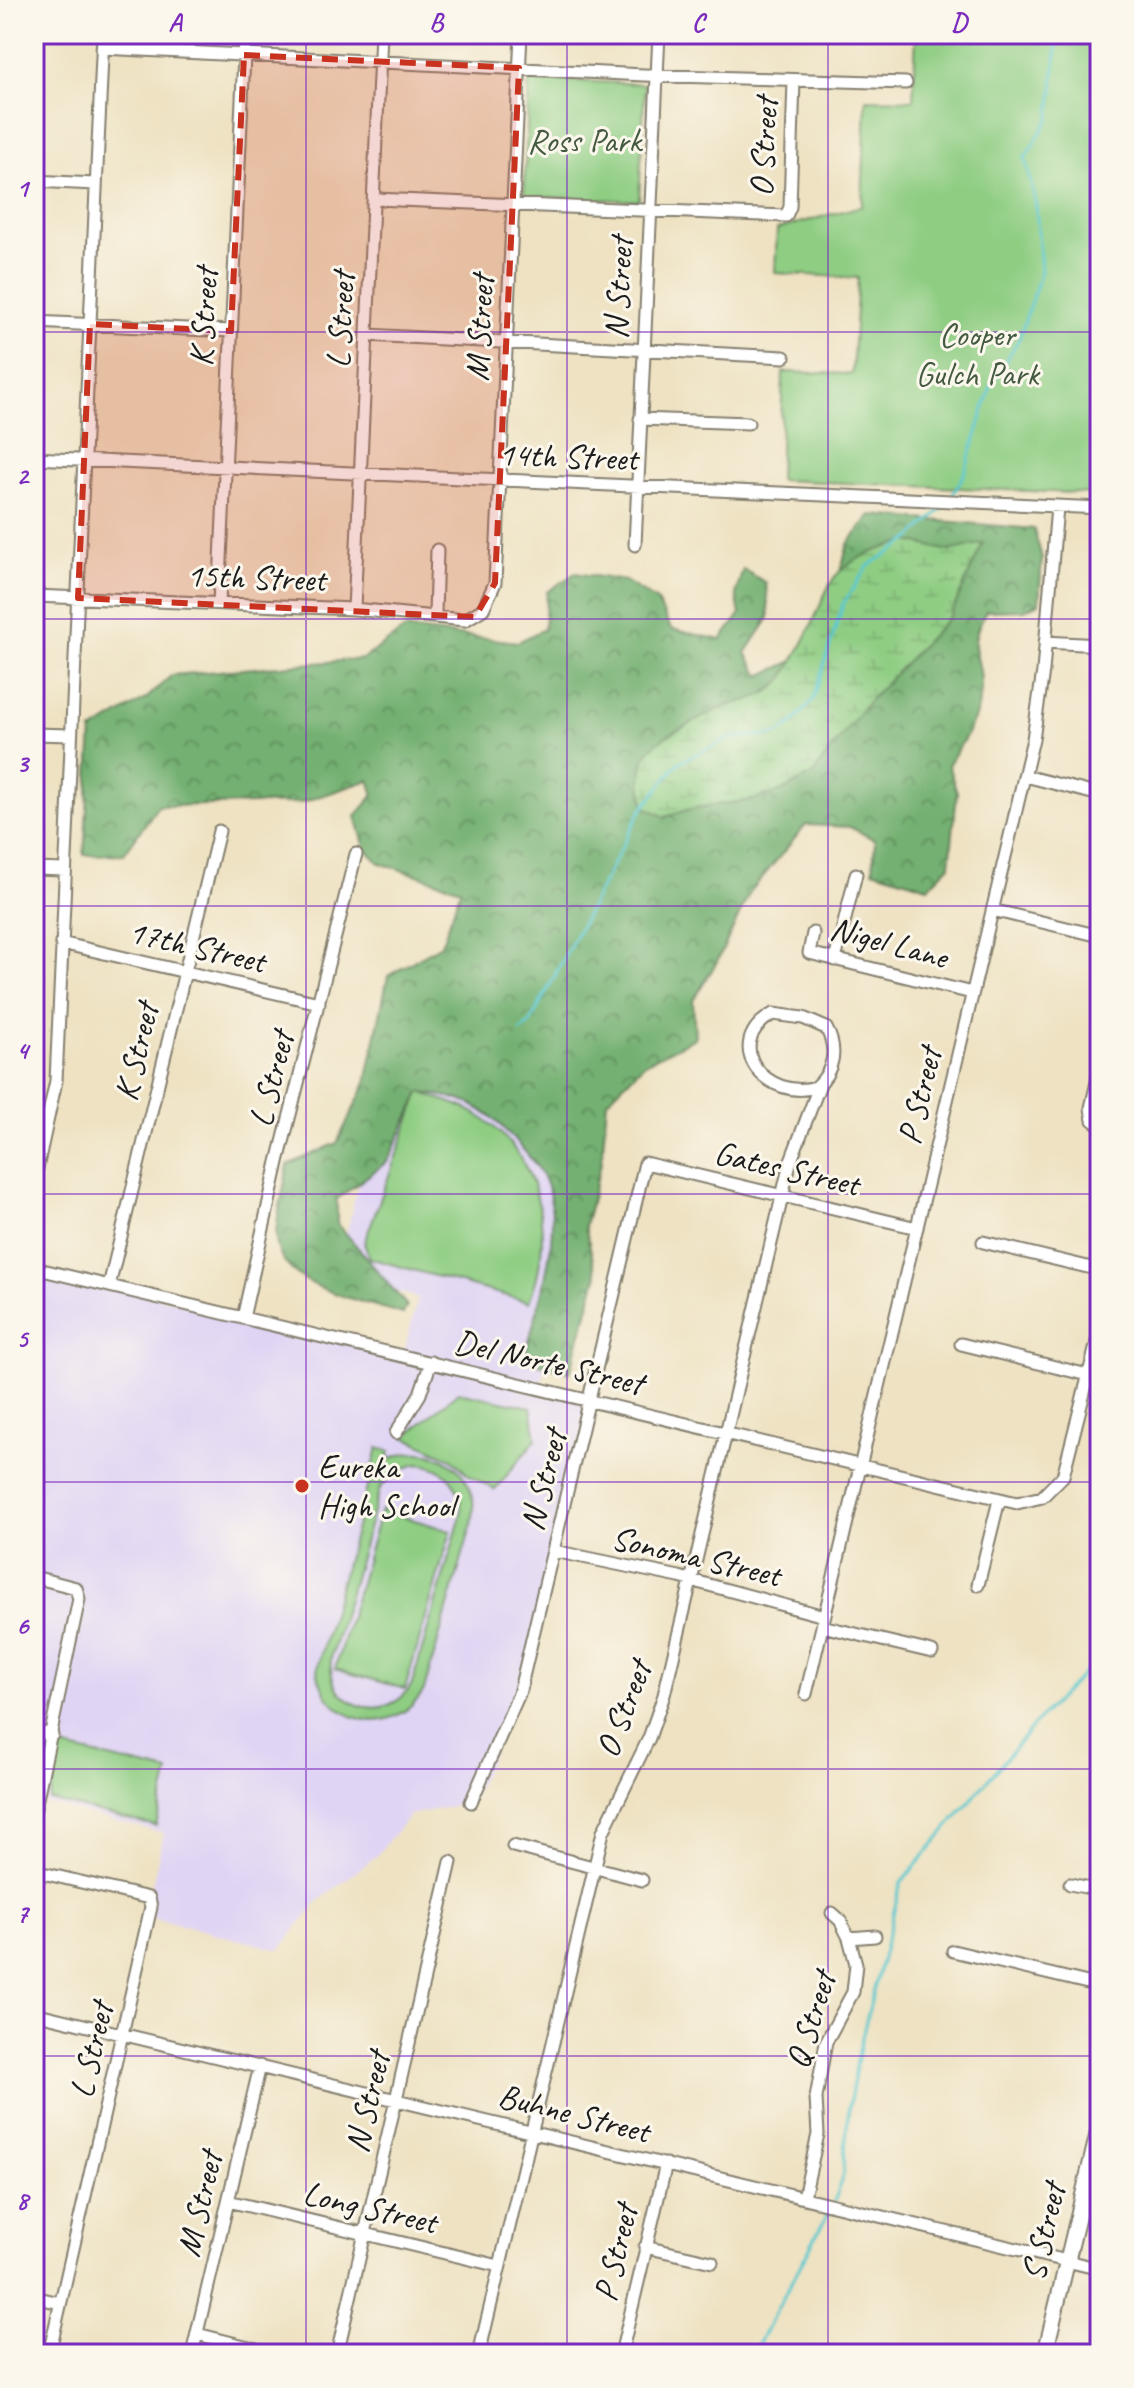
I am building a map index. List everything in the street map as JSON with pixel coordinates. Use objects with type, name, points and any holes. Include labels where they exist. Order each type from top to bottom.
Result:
[{"type":"main road","name":"S Street","points":[[1045,2354],[1100,2124]]},
{"type":"street","points":[[34,1182],[56,1081],[103,34]]},
{"type":"street","name":"K Street","points":[[219,604],[245,34]]},
{"type":"street","name":"L Street","points":[[354,609],[381,34]]},
{"type":"street","name":"M Street","points":[[475,617],[489,601],[495,583],[521,34]]},
{"type":"street","name":"N Street","points":[[635,545],[659,34]]},
{"type":"street","points":[[102,48],[658,75],[906,83]]},
{"type":"street","name":"O Street","points":[[650,210],[786,216],[790,207],[794,80]]},
{"type":"street","points":[[34,181],[95,184]]},
{"type":"street","points":[[375,199],[650,210]]},
{"type":"street","points":[[34,322],[231,331]]},
{"type":"street","points":[[367,335],[784,357]]},
{"type":"street","name":"14th Street","points":[[640,419],[748,423]]},
{"type":"street","name":"14th Street","points":[[34,458],[1100,508]]},
{"type":"street","name":"P Street","points":[[806,1694],[1025,776],[1040,703],[1057,507]]},
{"type":"street","points":[[435,614],[437,550]]},
{"type":"street","name":"15th Street","points":[[34,596],[354,609],[435,614],[455,620],[475,617]]},
{"type":"street","points":[[1045,642],[1100,645]]},
{"type":"street","points":[[34,734],[71,735]]},
{"type":"street","points":[[1025,776],[1100,795]]},
{"type":"street","name":"K Street","points":[[109,1286],[219,831]]},
{"type":"street","name":"L Street","points":[[243,1318],[278,1162],[356,854]]},
{"type":"street","points":[[34,869],[65,870]]},
{"type":"street","points":[[835,960],[856,874]]},
{"type":"street","points":[[992,910],[1100,936]]},
{"type":"street","name":"Nigel Lane","points":[[813,933],[809,953],[972,993]]},
{"type":"street","name":"17th Street","points":[[61,943],[319,1003]]},
{"type":"street","points":[[773,1014],[780,1014],[803,1018],[826,1028],[834,1052],[830,1069],[820,1084],[798,1089],[773,1083],[757,1072],[749,1051],[761,1023],[773,1014]]},
{"type":"street","points":[[1096,1123],[1091,1108],[1100,1069]]},
{"type":"street","name":"O Street","points":[[479,2354],[608,1817],[658,1716],[783,1195],[800,1130],[820,1084]]},
{"type":"street","name":"N Street","points":[[471,1802],[519,1694],[591,1401],[645,1163]]},
{"type":"street","name":"Gates Street","points":[[645,1163],[917,1228]]},
{"type":"street","points":[[983,1242],[1100,1270]]},
{"type":"street","name":"Del Norte Street","points":[[34,1268],[999,1500],[1027,1503],[1049,1492],[1063,1476],[1088,1375]]},
{"type":"street","points":[[961,1344],[1088,1375],[1100,1330]]},
{"type":"street","points":[[396,1433],[420,1394],[431,1362]]},
{"type":"street","points":[[978,1585],[999,1500]]},
{"type":"street","name":"Sonoma Street","points":[[554,1551],[691,1581],[932,1652]]},
{"type":"street","points":[[34,1577],[66,1584],[78,1593],[34,1813]]},
{"type":"street","points":[[34,1731],[52,1735]]},
{"type":"street","points":[[513,1846],[642,1880]]},
{"type":"street","name":"N Street","points":[[337,2354],[451,1862]]},
{"type":"street","name":"L Street","points":[[34,1871],[149,1898],[151,1907],[49,2354]]},
{"type":"street","points":[[1070,1884],[1100,1890]]},
{"type":"street","name":"Q Street","points":[[804,2197],[818,2134],[816,2098],[826,2042],[853,1992],[856,1964],[849,1938],[840,1920],[832,1913]]},
{"type":"street","points":[[849,1938],[875,1936]]},
{"type":"street","points":[[953,1951],[1100,1986]]},
{"type":"street","name":"Buhne Street","points":[[34,2013],[1100,2269]]},
{"type":"street","name":"M Street","points":[[192,2354],[260,2066]]},
{"type":"street","name":"P Street","points":[[621,2354],[666,2164]]},
{"type":"street","name":"Long Street","points":[[228,2201],[499,2266]]},
{"type":"street","points":[[645,2247],[712,2262]]},
{"type":"street","points":[[34,2297],[60,2303]]},
{"type":"street","points":[[197,2334],[276,2354]]},
{"type":"highlighted area","points":[[244,55],[519,68],[495,583],[475,617],[78,598],[90,324],[231,331]]},
{"type":"shaded area","name":"Eureka High School","points":[[388,1056],[604,1106],[540,1388],[591,1401],[519,1694],[471,1802],[410,1815],[376,1856],[317,1902],[280,1950],[149,1917],[149,1898],[164,1833],[37,1801],[52,1735],[34,1731],[34,1268],[403,1356],[418,1298],[337,1274]]},
{"type":"green space","name":"Cooper Gulch Park","points":[[916,34],[1100,34],[1100,440],[1096,494],[779,480],[783,372],[852,374],[858,278],[775,273],[777,229],[862,206],[866,99],[913,100]]},
{"type":"green space","name":"Ross Park","points":[[529,79],[645,84],[639,201],[524,196]]},
{"type":"green space","points":[[871,515],[1034,529],[1042,558],[1039,603],[1025,610],[986,611],[979,625],[975,644],[981,677],[980,701],[969,729],[948,765],[957,792],[950,865],[928,887],[873,870],[875,840],[850,827],[806,825],[750,892],[718,960],[693,1001],[695,1038],[645,1063],[607,1101],[602,1159],[585,1226],[597,1277],[570,1372],[524,1360],[551,1242],[551,1203],[546,1184],[530,1158],[501,1125],[481,1110],[459,1100],[420,1093],[388,1161],[337,1199],[337,1223],[407,1306],[403,1314],[330,1292],[295,1273],[283,1260],[276,1237],[288,1165],[337,1143],[366,1083],[388,976],[441,945],[461,889],[379,863],[365,848],[356,816],[374,795],[369,780],[300,803],[158,806],[124,854],[84,855],[92,731],[147,698],[172,675],[363,659],[405,629],[518,642],[544,629],[547,592],[575,573],[625,581],[657,601],[671,629],[721,640],[740,615],[736,593],[743,569],[766,583],[769,618],[746,653],[760,676],[809,654],[829,612],[848,544]]},
{"type":"green space","points":[[908,541],[949,551],[983,543],[950,616],[867,703],[812,775],[782,791],[753,800],[693,808],[665,817],[645,807],[642,766],[652,748],[660,740],[713,712],[757,697],[775,687],[796,656],[832,580],[857,559]]},
{"type":"green space","points":[[420,1092],[473,1112],[496,1129],[528,1171],[537,1196],[541,1222],[537,1275],[529,1302],[369,1258],[364,1243]]},
{"type":"green space","points":[[458,1392],[531,1407],[536,1439],[495,1490],[466,1473],[452,1459],[405,1437]]},
{"type":"green space","points":[[378,1448],[390,1451],[388,1460],[405,1454],[422,1453],[437,1456],[451,1464],[470,1488],[472,1523],[424,1690],[411,1706],[396,1716],[362,1720],[346,1714],[333,1703],[322,1688],[317,1668]],"holes":[[[416,1464],[427,1465],[445,1474],[457,1489],[460,1519],[412,1684],[401,1698],[387,1705],[373,1708],[358,1705],[336,1687],[331,1672],[332,1654],[380,1488],[395,1472]]]},
{"type":"green space","points":[[381,1510],[451,1531],[405,1689],[335,1669]]},
{"type":"green space","points":[[62,1747],[169,1772],[156,1826],[49,1800]]},
{"type":"waterway","points":[[951,499],[965,472],[992,383],[1019,339],[1041,271],[1036,205],[1025,158],[1050,117],[1058,34]]},
{"type":"waterway","points":[[521,1031],[530,1023],[640,812],[679,762],[731,738],[778,734],[792,724],[813,700],[843,604],[868,566],[908,541],[946,505]]},
{"type":"waterway","points":[[834,2202],[842,2181],[849,2106],[861,2041],[901,1883],[1041,1717],[1100,1657]]},
{"type":"waterway","points":[[753,2354],[829,2212]]},
{"type":"place","name":"Eureka High School","points":[[302,1486]]}]
